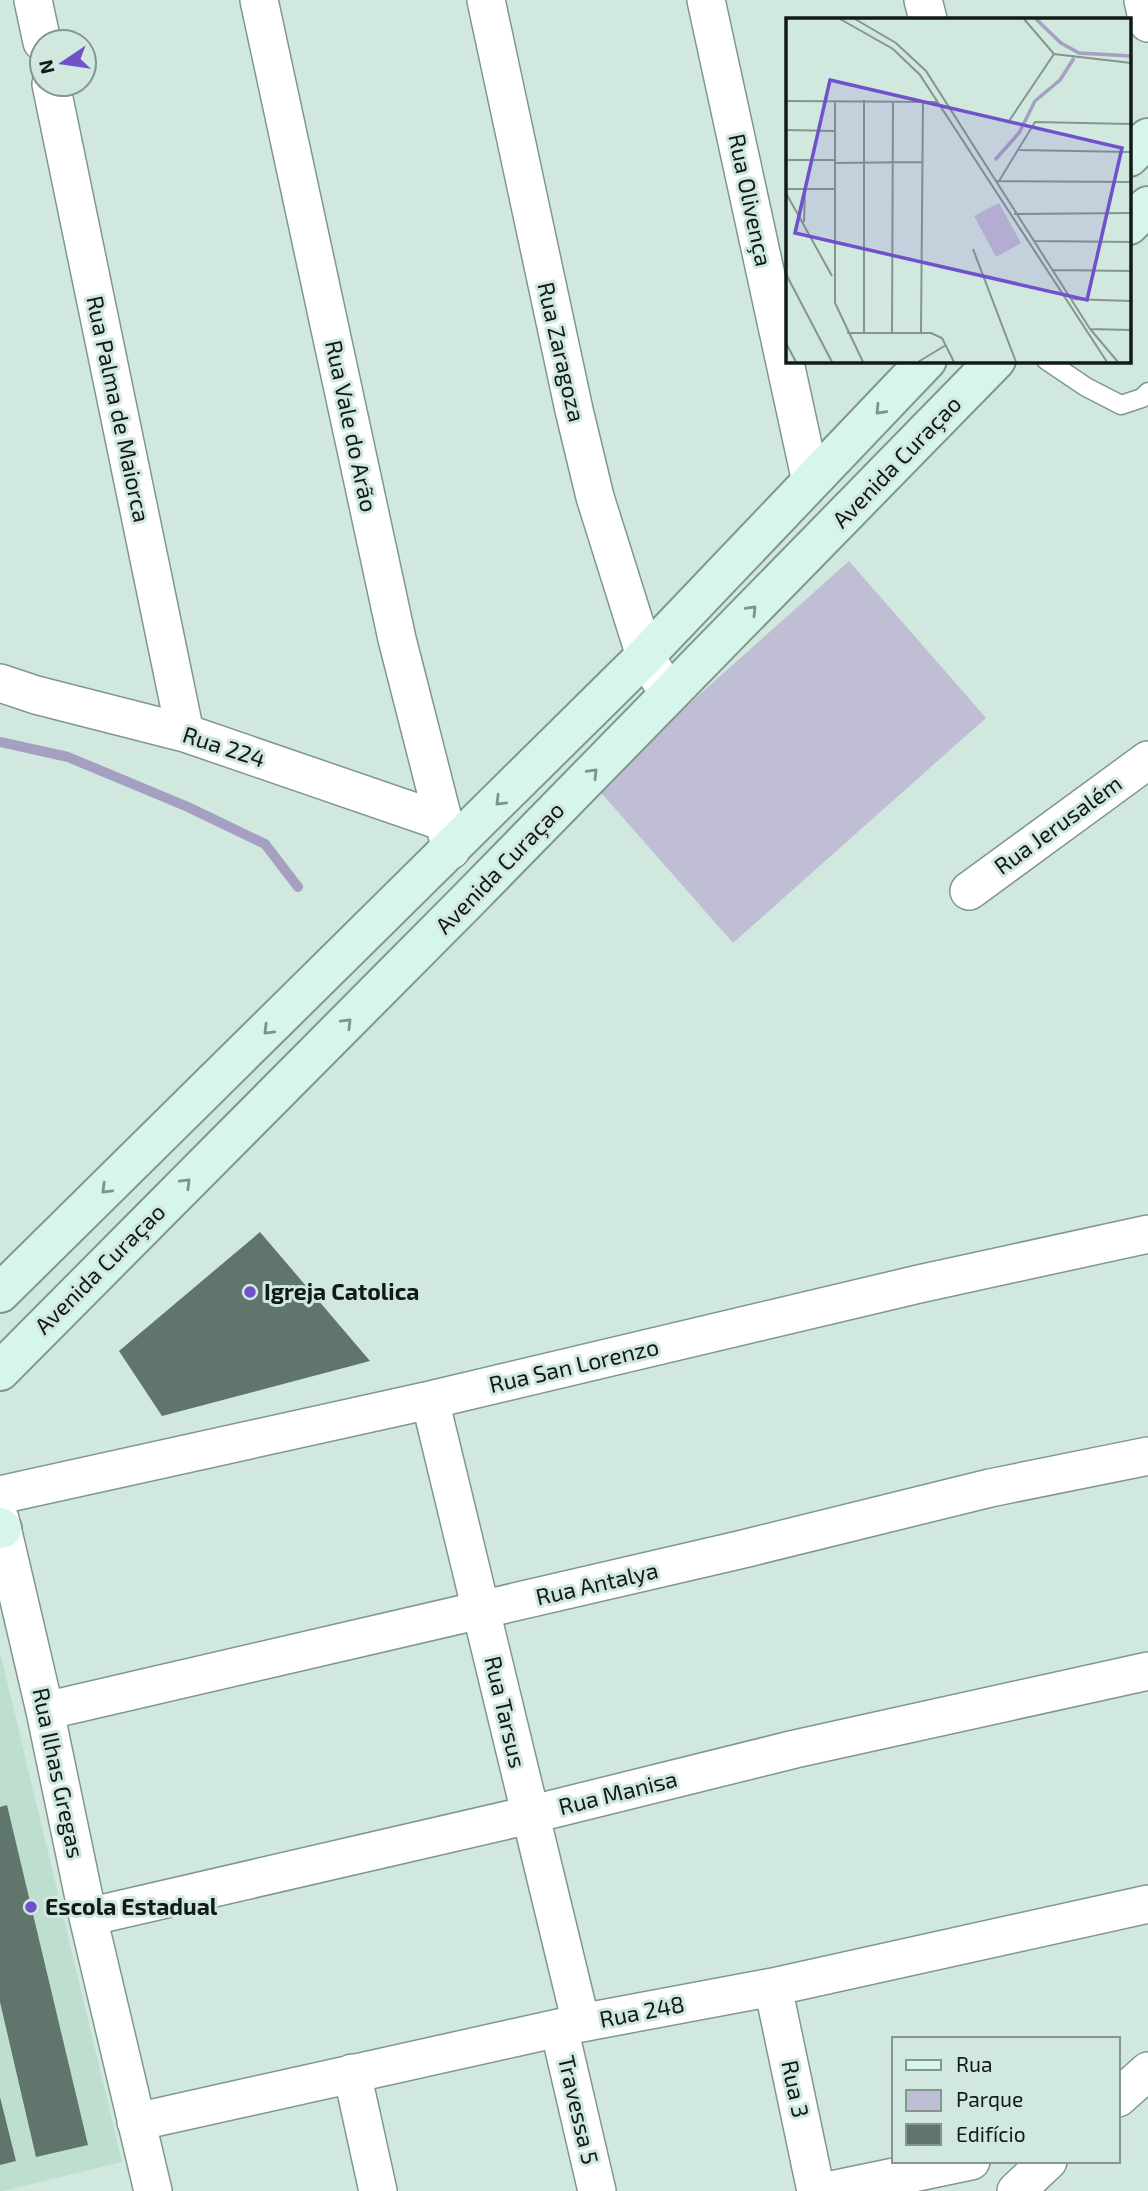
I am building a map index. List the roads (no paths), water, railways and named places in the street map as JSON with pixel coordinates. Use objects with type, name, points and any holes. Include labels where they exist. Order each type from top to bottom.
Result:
[{"type":"main road","points":[[1130,156],[1148,138]]},
{"type":"main road","points":[[1130,224],[1148,206]]},
{"type":"main road","name":"Avenida Curaçao","points":[[0,1293],[202,1096],[447,836],[645,656],[925,362]]},
{"type":"main road","name":"Avenida Curaçao","points":[[0,1371],[994,362]]},
{"type":"main road","points":[[202,1096],[229,1141]]},
{"type":"street","points":[[33,0],[39,28]]},
{"type":"street","name":"Rua Vale do Arão","points":[[258,0],[397,639],[447,836]]},
{"type":"street","name":"Rua Zaragoza","points":[[486,0],[595,497],[645,656],[669,694]]},
{"type":"street","name":"Rua Olivença","points":[[706,0],[811,482]]},
{"type":"street","points":[[923,0],[928,18]]},
{"type":"street","points":[[1143,0],[1148,23]]},
{"type":"street","name":"Rua Palma de Maiorca","points":[[54,98],[185,733]]},
{"type":"street","name":"Rua 224","points":[[0,683],[36,695],[185,733],[447,836]]},
{"type":"street","name":"Rua Jerusalém","points":[[969,891],[1148,760]]},
{"type":"street","name":"Rua San Lorenzo","points":[[1,1517],[430,1400],[919,1284],[1148,1234]]},
{"type":"street","name":"Rua Tarsus","points":[[430,1400],[529,1815],[570,2026]]},
{"type":"street","name":"Rua Antalya","points":[[45,1711],[481,1611],[939,1500],[1148,1457]]},
{"type":"street","name":"Rua Ilhas Gregas","points":[[1,1517],[88,1917],[153,2191]]},
{"type":"street","name":"Rua Manisa","points":[[88,1917],[529,1815],[795,1749],[1148,1671]]},
{"type":"street","name":"Rua 248","points":[[136,2122],[570,2026],[773,1987],[1148,1904]]},
{"type":"street","name":"Rua 3","points":[[773,1987],[816,2191]]},
{"type":"street","name":"Travessa 5","points":[[570,2026],[597,2191]]},
{"type":"street","points":[[1120,2096],[1148,2071]]},
{"type":"street","points":[[352,2073],[378,2191]]},
{"type":"street","points":[[826,2191],[961,2163]]},
{"type":"street","points":[[1016,2191],[1046,2163]]},
{"type":"lane","points":[[1049,362],[1086,387],[1121,405],[1142,398],[1148,392]]},
{"type":"waterway","points":[[0,742],[68,757],[188,807],[265,844],[298,887]]},
{"type":"place","name":"Igreja Catolica","points":[[250,1292]]},
{"type":"place","name":"Escola Estadual","points":[[31,1907]]}]
